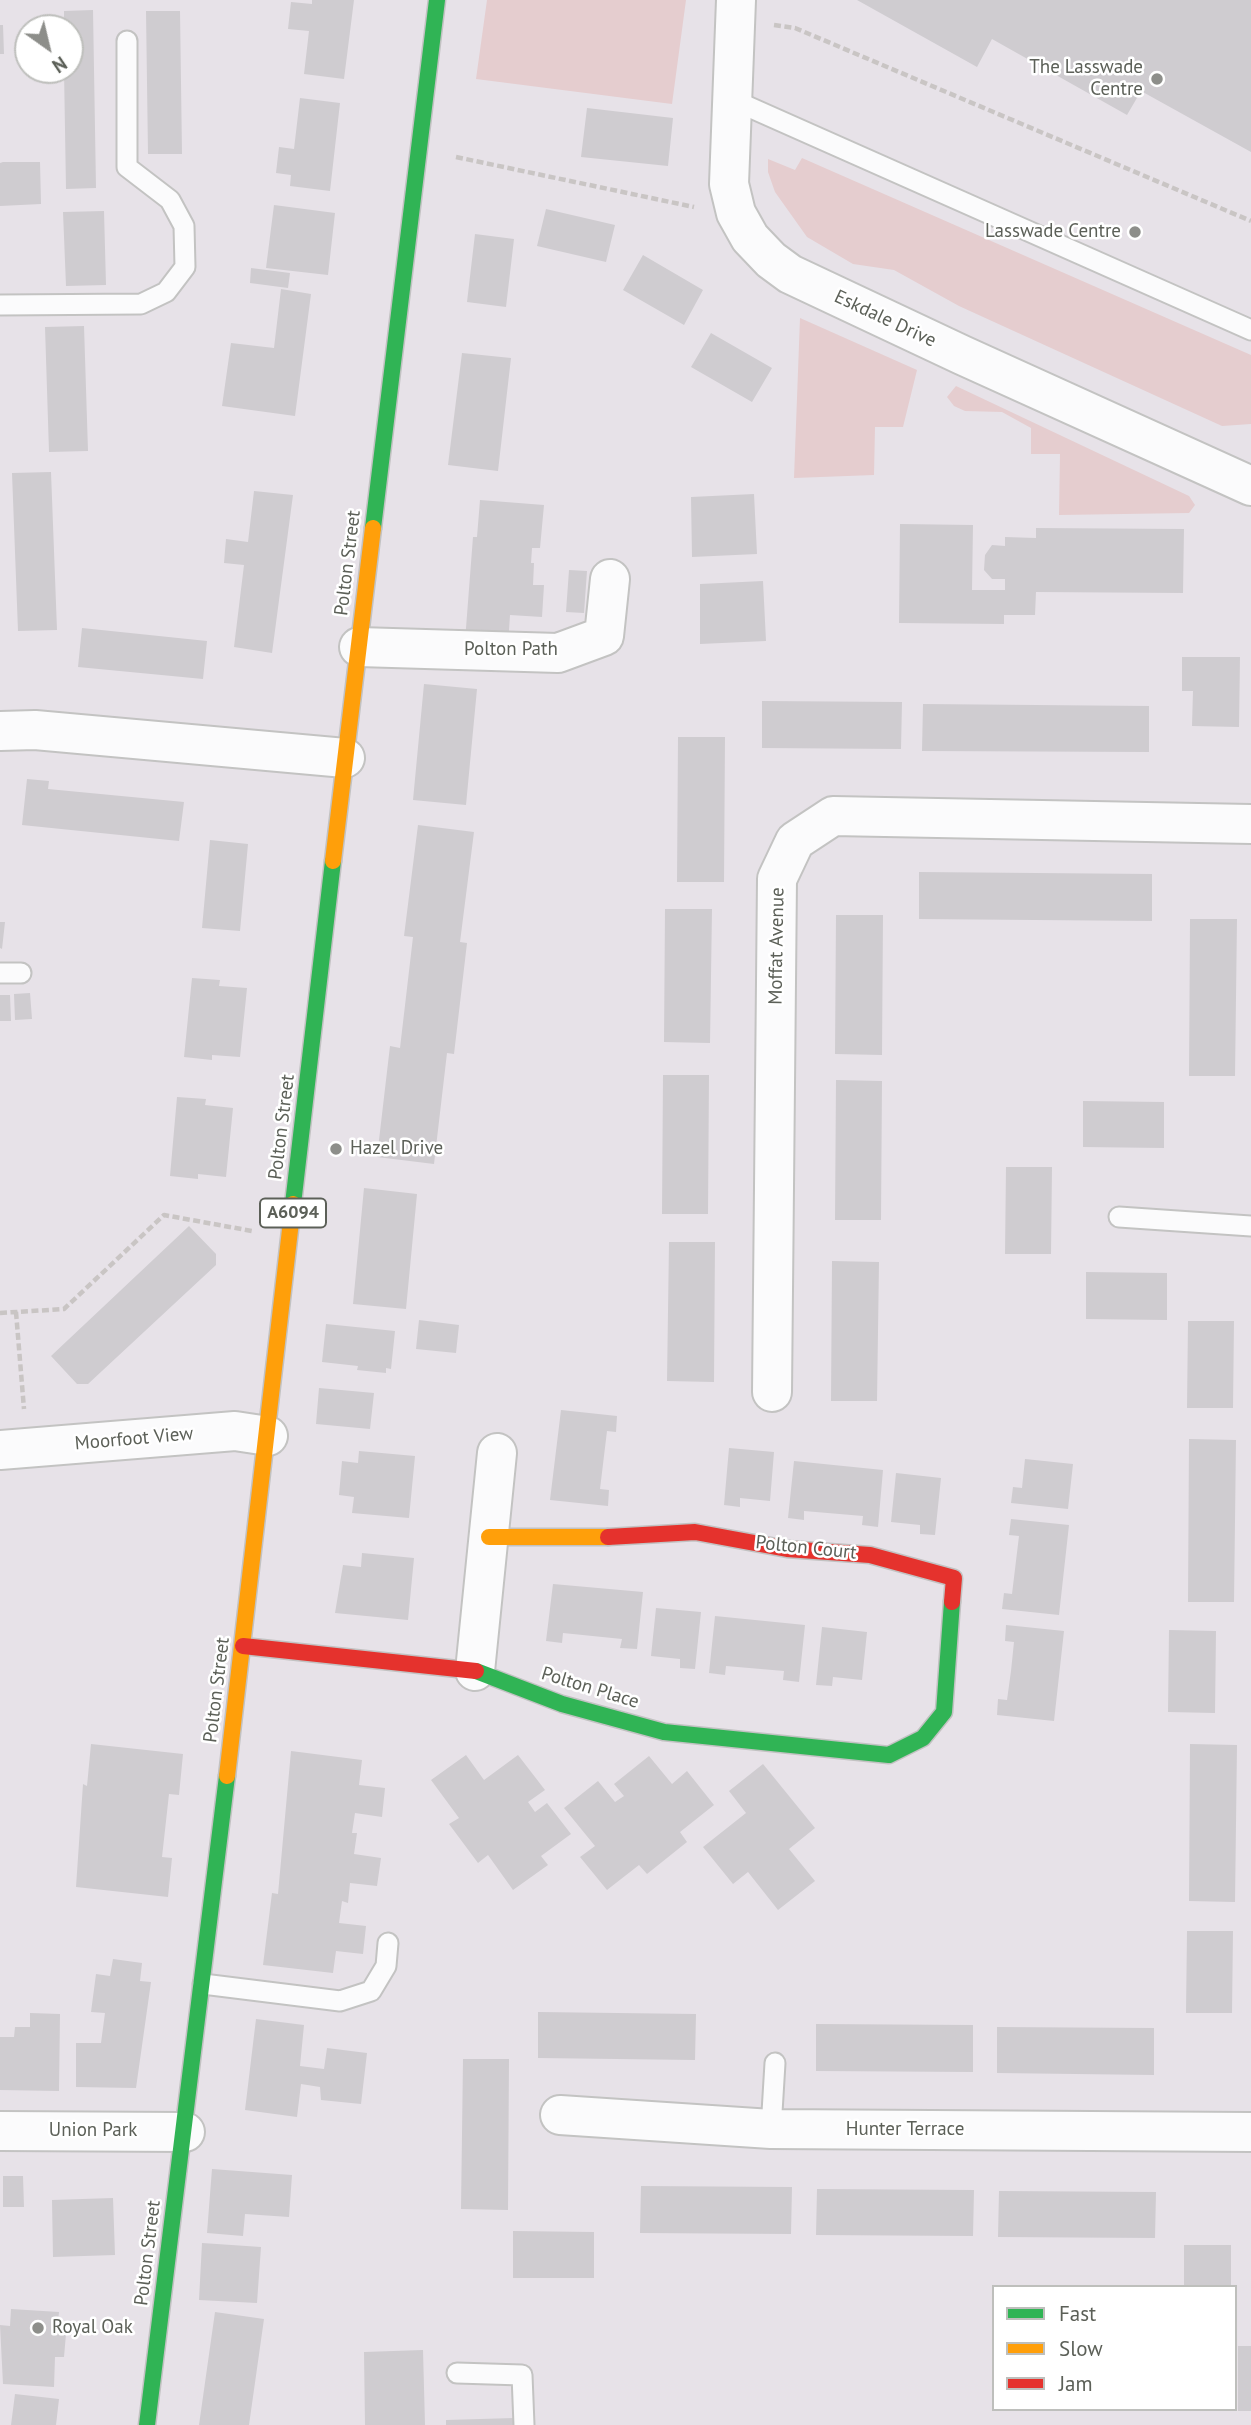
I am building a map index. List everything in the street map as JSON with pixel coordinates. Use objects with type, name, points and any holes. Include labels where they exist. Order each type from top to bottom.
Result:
[{"type":"main road","name":"Polton Street","points":[[147,2425],[203,1984],[345,758],[438,0]]},
{"type":"main road","name":"Polton Court","points":[[489,1537],[566,1539],[695,1532],[787,1549],[870,1555],[954,1578],[944,1712],[923,1738]]},
{"type":"main road","name":"Polton Place","points":[[243,1646],[475,1671],[562,1704],[664,1732],[889,1755],[923,1738]]},
{"type":"street","name":"Eskdale Drive","points":[[736,10],[729,184],[736,213],[750,239],[790,274],[1251,486]]},
{"type":"street","name":"Polton Path","points":[[359,647],[558,653],[604,636],[610,579]]},
{"type":"street","points":[[0,731],[35,730],[345,758]]},
{"type":"street","name":"Moffat Avenue","points":[[772,1392],[777,879],[795,841],[833,816],[1251,824]]},
{"type":"street","name":"Moorfoot View","points":[[14,1449],[236,1431],[268,1436]]},
{"type":"street","points":[[475,1671],[497,1453]]},
{"type":"street","name":"Hunter Terrace","points":[[559,2115],[771,2129],[1251,2132]]},
{"type":"street","name":"Union Park","points":[[0,2131],[185,2132]]},
{"type":"lane","points":[[0,305],[141,304],[166,292],[185,267],[184,226],[170,200],[127,167],[127,41]]},
{"type":"lane","points":[[731,99],[1251,330]]},
{"type":"lane","points":[[0,973],[21,973]]},
{"type":"lane","points":[[1119,1217],[1251,1226]]},
{"type":"lane","points":[[203,1984],[340,2001],[371,1992],[386,1966],[388,1944]]},
{"type":"lane","points":[[771,2129],[775,2063]]},
{"type":"lane","points":[[457,2373],[522,2375],[524,2425]]},
{"type":"path","points":[[736,10],[795,28],[1251,221]]},
{"type":"path","points":[[419,149],[683,206],[736,213]]},
{"type":"path","points":[[0,1314],[64,1309],[164,1215],[290,1238]]},
{"type":"path","points":[[14,1449],[16,1312]]},
{"type":"shaded area","points":[[487,0],[686,0],[672,104],[476,79]]},
{"type":"shaded area","points":[[802,158],[1251,355],[1251,424],[1222,426],[959,306],[894,270],[853,264],[807,237],[775,192],[768,172],[768,159],[795,170]]},
{"type":"shaded area","points":[[800,318],[917,370],[903,427],[875,427],[874,475],[794,478]]},
{"type":"shaded area","points":[[956,386],[1189,496],[1195,505],[1189,513],[1059,515],[1060,454],[1031,454],[1031,428],[1002,412],[965,411],[954,406],[947,397]]},
{"type":"building","points":[[312,0],[354,0],[344,79],[304,74],[309,31],[288,29],[291,2],[312,4]]},
{"type":"building","name":"The Lasswade Centre","points":[[857,0],[1251,0],[1251,152],[1141,91],[1127,115],[992,39],[977,67]]},
{"type":"building","points":[[93,10],[96,188],[66,189],[64,84],[84,84],[84,14],[64,14],[64,11]]},
{"type":"building","points":[[146,11],[180,11],[182,154],[148,154]]},
{"type":"building","points":[[0,25],[3,25],[4,54],[0,54]]},
{"type":"building","points":[[300,98],[340,103],[330,191],[290,186],[291,175],[276,173],[279,147],[294,149]]},
{"type":"building","points":[[587,108],[673,118],[668,166],[581,157]]},
{"type":"building","points":[[40,162],[41,204],[0,206],[0,163]]},
{"type":"building","points":[[274,205],[335,213],[328,275],[266,268]]},
{"type":"building","points":[[546,209],[615,225],[606,262],[537,246]]},
{"type":"building","points":[[104,211],[106,285],[66,286],[63,212]]},
{"type":"building","points":[[475,234],[514,239],[506,307],[467,302]]},
{"type":"building","points":[[643,255],[703,290],[684,325],[623,290]]},
{"type":"building","points":[[251,268],[290,273],[288,288],[250,283]]},
{"type":"building","points":[[281,289],[311,294],[295,416],[222,406],[231,343],[274,348]]},
{"type":"building","points":[[84,326],[88,451],[49,452],[45,327]]},
{"type":"building","points":[[711,333],[772,368],[752,402],[691,367]]},
{"type":"building","points":[[462,353],[511,358],[498,471],[448,465]]},
{"type":"building","points":[[51,472],[57,630],[18,631],[12,473]]},
{"type":"building","points":[[254,491],[293,495],[272,653],[234,647],[244,565],[224,563],[226,539],[248,542]]},
{"type":"building","points":[[754,494],[757,554],[692,557],[691,497]]},
{"type":"building","points":[[480,500],[544,505],[540,548],[532,548],[531,563],[534,563],[533,585],[544,585],[542,617],[510,615],[508,645],[465,641],[473,537],[477,537]]},
{"type":"building","points":[[900,524],[973,525],[972,590],[1005,590],[1005,579],[992,579],[984,570],[985,555],[992,545],[1005,546],[1005,537],[1036,538],[1036,528],[1184,529],[1183,593],[1036,592],[1035,615],[1004,615],[1004,624],[899,623]]},
{"type":"building","points":[[569,570],[587,571],[584,613],[566,612]]},
{"type":"building","points":[[763,581],[766,641],[700,644],[700,584]]},
{"type":"building","points":[[82,628],[207,641],[203,679],[78,667]]},
{"type":"building","points":[[1182,657],[1240,657],[1239,727],[1192,726],[1193,691],[1182,691]]},
{"type":"building","points":[[424,684],[477,689],[466,805],[413,800]]},
{"type":"building","points":[[762,701],[902,702],[901,749],[762,748]]},
{"type":"building","points":[[923,704],[1149,706],[1149,752],[922,751]]},
{"type":"building","points":[[678,737],[725,737],[724,882],[677,882]]},
{"type":"building","points":[[27,779],[49,781],[48,789],[184,802],[179,841],[22,825]]},
{"type":"building","points":[[418,825],[474,832],[460,942],[467,943],[454,1054],[447,1053],[434,1164],[377,1157],[390,1046],[400,1048],[413,937],[404,936]]},
{"type":"building","points":[[210,840],[248,844],[240,931],[202,928]]},
{"type":"building","points":[[919,872],[1152,874],[1152,921],[919,919]]},
{"type":"building","points":[[665,909],[712,909],[710,1043],[664,1042]]},
{"type":"building","points":[[836,915],[883,915],[882,1055],[835,1054]]},
{"type":"building","points":[[1190,919],[1237,919],[1235,1076],[1189,1076]]},
{"type":"building","points":[[0,922],[5,922],[2,949],[0,948]]},
{"type":"building","points":[[192,978],[220,980],[219,986],[247,988],[240,1057],[212,1055],[212,1060],[184,1057]]},
{"type":"building","points":[[30,993],[32,1019],[15,1020],[14,994]]},
{"type":"building","points":[[0,995],[10,995],[11,1021],[0,1021]]},
{"type":"building","points":[[663,1075],[709,1075],[708,1214],[662,1214]]},
{"type":"building","points":[[836,1080],[882,1081],[881,1220],[835,1220]]},
{"type":"building","points":[[177,1097],[206,1099],[205,1105],[233,1108],[226,1177],[198,1174],[198,1179],[170,1176]]},
{"type":"building","points":[[1083,1101],[1164,1102],[1164,1148],[1083,1147]]},
{"type":"building","points":[[1006,1167],[1052,1167],[1051,1254],[1005,1254]]},
{"type":"building","points":[[364,1188],[417,1194],[406,1309],[353,1304]]},
{"type":"building","points":[[189,1226],[216,1254],[216,1265],[88,1384],[77,1384],[51,1356]]},
{"type":"building","points":[[669,1242],[715,1242],[714,1382],[667,1381]]},
{"type":"building","points":[[832,1261],[879,1262],[877,1401],[831,1401]]},
{"type":"building","points":[[1086,1272],[1167,1273],[1167,1320],[1086,1319]]},
{"type":"building","points":[[419,1320],[459,1325],[456,1353],[416,1349]]},
{"type":"building","points":[[1188,1321],[1234,1321],[1233,1408],[1187,1408]]},
{"type":"building","points":[[326,1324],[395,1331],[391,1369],[386,1368],[386,1373],[357,1370],[358,1366],[322,1362]]},
{"type":"building","points":[[319,1388],[374,1393],[370,1429],[316,1424]]},
{"type":"building","points":[[561,1410],[617,1416],[616,1432],[607,1431],[600,1489],[609,1490],[608,1506],[550,1500]]},
{"type":"building","points":[[1189,1439],[1236,1440],[1234,1602],[1188,1602]]},
{"type":"building","points":[[729,1448],[774,1452],[770,1501],[740,1498],[740,1507],[724,1505]]},
{"type":"building","points":[[359,1451],[415,1456],[409,1518],[352,1513],[354,1497],[339,1495],[342,1461],[358,1463]]},
{"type":"building","points":[[1025,1459],[1073,1464],[1068,1509],[1011,1503],[1013,1487],[1022,1488]]},
{"type":"building","points":[[794,1461],[883,1470],[878,1527],[862,1525],[863,1516],[804,1511],[804,1520],[788,1518]]},
{"type":"building","points":[[896,1473],[941,1478],[935,1535],[920,1534],[920,1525],[891,1522]]},
{"type":"building","points":[[1011,1519],[1069,1525],[1059,1615],[1002,1609],[1004,1593],[1012,1594],[1019,1536],[1009,1535]]},
{"type":"building","points":[[362,1553],[414,1558],[408,1620],[335,1613],[343,1565],[361,1567]]},
{"type":"building","points":[[553,1584],[643,1592],[637,1649],[620,1648],[622,1639],[563,1633],[562,1643],[546,1641]]},
{"type":"building","points":[[656,1608],[701,1612],[695,1669],[680,1668],[680,1659],[651,1656]]},
{"type":"building","points":[[715,1616],[805,1625],[799,1682],[783,1680],[784,1671],[726,1666],[725,1675],[709,1673]]},
{"type":"building","points":[[1006,1625],[1064,1631],[1054,1721],[997,1715],[998,1699],[1007,1700],[1014,1642],[1005,1641]]},
{"type":"building","points":[[822,1627],[867,1632],[862,1680],[833,1677],[832,1686],[816,1685]]},
{"type":"building","points":[[1169,1630],[1216,1631],[1215,1713],[1168,1712]]},
{"type":"building","points":[[91,1744],[183,1754],[179,1795],[169,1794],[162,1857],[172,1858],[168,1897],[76,1887],[83,1784],[87,1786]]},
{"type":"building","points":[[1190,1744],[1237,1745],[1235,1902],[1189,1901]]},
{"type":"building","points":[[291,1751],[362,1760],[359,1785],[385,1788],[382,1817],[355,1813],[352,1833],[357,1833],[354,1854],[381,1858],[377,1886],[350,1883],[348,1903],[342,1901],[339,1923],[366,1926],[363,1954],[336,1951],[333,1973],[263,1965],[272,1893],[278,1894]]},
{"type":"building","points":[[466,1755],[484,1780],[518,1755],[545,1790],[528,1802],[535,1812],[547,1803],[571,1834],[541,1856],[548,1865],[513,1890],[488,1855],[478,1863],[449,1824],[459,1818],[431,1780]]},
{"type":"building","points":[[649,1756],[672,1784],[687,1771],[714,1805],[680,1832],[687,1842],[647,1874],[639,1865],[607,1890],[580,1857],[595,1846],[564,1808],[598,1781],[615,1802],[624,1796],[614,1784]]},
{"type":"building","points":[[763,1764],[815,1828],[789,1849],[815,1881],[778,1910],[748,1872],[733,1884],[703,1847],[746,1813],[729,1791]]},
{"type":"building","points":[[1187,1931],[1233,1931],[1232,2013],[1186,2013]]},
{"type":"building","points":[[113,1959],[142,1963],[140,1981],[151,1982],[136,2088],[76,2087],[76,2043],[101,2043],[105,2013],[91,2012],[96,1974],[110,1976]]},
{"type":"building","points":[[538,2012],[696,2014],[695,2060],[538,2058]]},
{"type":"building","points":[[30,2013],[60,2014],[59,2091],[0,2090],[0,2037],[14,2037],[15,2027],[30,2027]]},
{"type":"building","points":[[256,2019],[304,2025],[300,2066],[324,2069],[327,2048],[367,2053],[361,2104],[321,2100],[320,2087],[301,2084],[297,2117],[245,2110]]},
{"type":"building","points":[[816,2024],[973,2025],[973,2072],[816,2071]]},
{"type":"building","points":[[997,2027],[1154,2028],[1154,2075],[997,2073]]},
{"type":"building","points":[[463,2059],[509,2059],[508,2210],[461,2209]]},
{"type":"building","points":[[212,2169],[292,2175],[289,2217],[245,2214],[243,2236],[207,2233]]},
{"type":"building","points":[[3,2176],[23,2176],[24,2207],[3,2207]]},
{"type":"building","points":[[641,2186],[792,2187],[791,2234],[640,2233]]},
{"type":"building","points":[[817,2189],[974,2190],[973,2236],[816,2235]]},
{"type":"building","points":[[999,2191],[1156,2192],[1155,2238],[998,2237]]},
{"type":"building","points":[[113,2198],[115,2255],[53,2257],[52,2200]]},
{"type":"building","points":[[513,2231],[594,2232],[594,2278],[513,2278]]},
{"type":"building","points":[[202,2243],[261,2247],[257,2303],[199,2300]]},
{"type":"building","points":[[1184,2245],[1231,2245],[1231,2285],[1184,2285]]},
{"type":"building","points":[[11,2309],[59,2312],[57,2333],[66,2334],[64,2357],[55,2357],[54,2387],[3,2384],[0,2325],[10,2326]]},
{"type":"building","points":[[215,2312],[264,2319],[249,2425],[199,2425]]},
{"type":"building","points":[[1238,2346],[1251,2346],[1251,2411],[1238,2411]]},
{"type":"building","points":[[423,2350],[425,2425],[365,2425],[364,2352]]},
{"type":"building","points":[[15,2394],[59,2399],[56,2425],[11,2425]]},
{"type":"building","points":[[514,2418],[514,2425],[446,2425],[446,2420]]},
{"type":"traffic: fast","points":[[373,528],[437,0]]},
{"type":"traffic: fast","points":[[293,1204],[333,861]]},
{"type":"traffic: fast","points":[[476,1671],[562,1704],[664,1732],[889,1755],[923,1738],[944,1712],[952,1602]]},
{"type":"traffic: fast","points":[[147,2425],[227,1776]]},
{"type":"traffic: slow","points":[[333,861],[373,528]]},
{"type":"traffic: slow","points":[[227,1776],[293,1204]]},
{"type":"traffic: slow","points":[[489,1537],[608,1537]]},
{"type":"traffic: jam","points":[[608,1537],[695,1532],[787,1549],[870,1555],[954,1578],[952,1602]]},
{"type":"traffic: jam","points":[[243,1646],[476,1671]]},
{"type":"place","name":"The Lasswade Centre","points":[[1157,79]]},
{"type":"place","name":"Lasswade Centre","points":[[1135,232]]},
{"type":"place","name":"Hazel Drive","points":[[336,1149]]},
{"type":"place","name":"Royal Oak","points":[[38,2328]]}]
